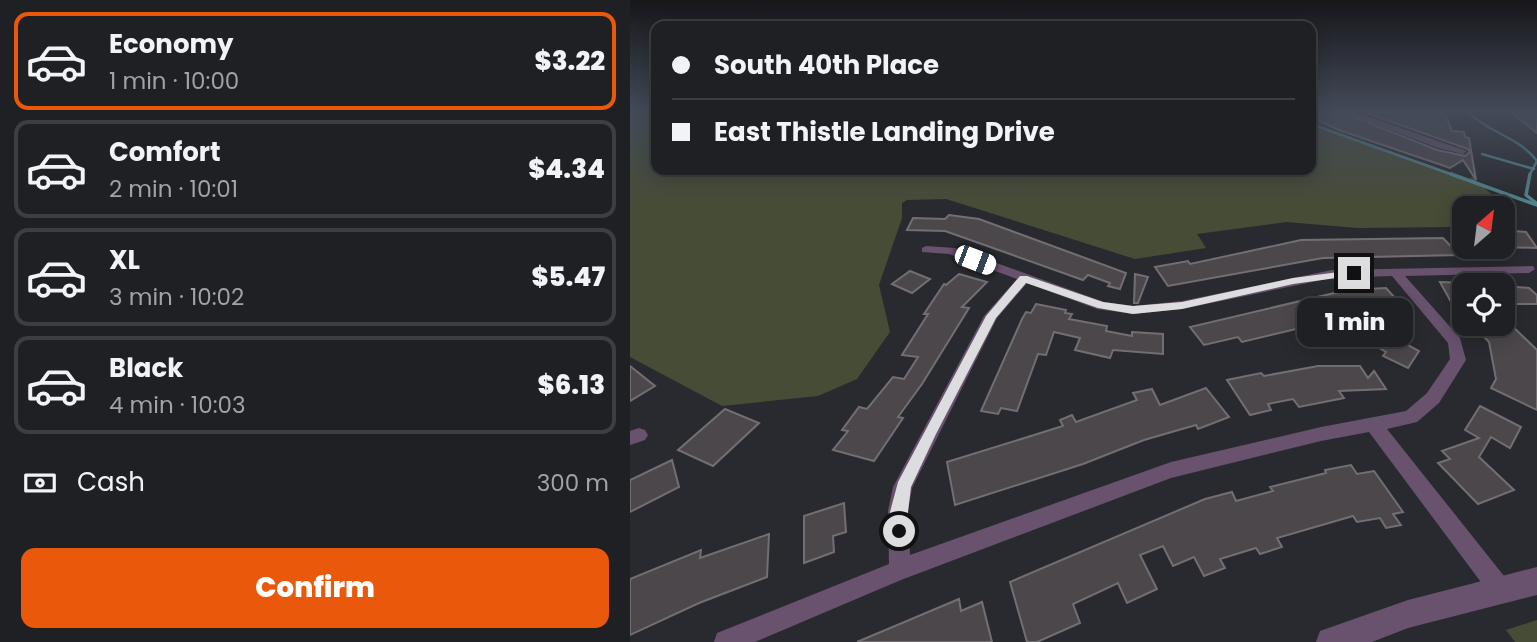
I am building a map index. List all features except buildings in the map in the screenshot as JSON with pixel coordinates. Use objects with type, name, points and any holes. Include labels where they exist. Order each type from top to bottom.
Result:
[{"type":"street","points":[[1431,142],[1463,151]]},
{"type":"street","points":[[926,250],[951,251],[1102,306],[1133,310],[1182,305],[1332,274],[1529,269]]},
{"type":"street","points":[[726,642],[900,569],[1171,470],[1412,417],[1433,398],[1458,360],[1455,342],[1395,272]]},
{"type":"street","points":[[900,569],[898,512],[904,487],[991,316],[1024,279]]},
{"type":"street","points":[[1373,424],[1500,589]]},
{"type":"street","points":[[1331,642],[1408,614],[1537,580]]},
{"type":"green space","points":[[630,142],[651,142],[651,175],[1316,175],[1316,142],[1364,142],[1469,179],[1472,177],[1494,196],[1452,196],[1452,226],[1358,228],[1286,222],[1197,234],[1206,248],[1135,259],[946,199],[907,200],[902,203],[902,218],[879,285],[890,332],[857,379],[818,396],[722,406],[630,357]]},
{"type":"green space","points":[[1537,620],[1537,642],[1515,642],[1506,630]]},
{"type":"waterway","points":[[1361,142],[1456,176]]},
{"type":"waterway","points":[[1516,142],[1537,161],[1533,169]]},
{"type":"waterway","points":[[1482,154],[1533,169]]},
{"type":"waterway","points":[[1530,174],[1533,169]]},
{"type":"waterway","points":[[1451,174],[1537,205]]},
{"type":"waterway","points":[[1530,174],[1526,195],[1536,203]]},
{"type":"route","points":[[899,531],[898,512],[904,487],[930,433],[991,316],[1024,279],[1102,306],[1133,310],[1182,305],[1293,281],[1354,273]]}]
